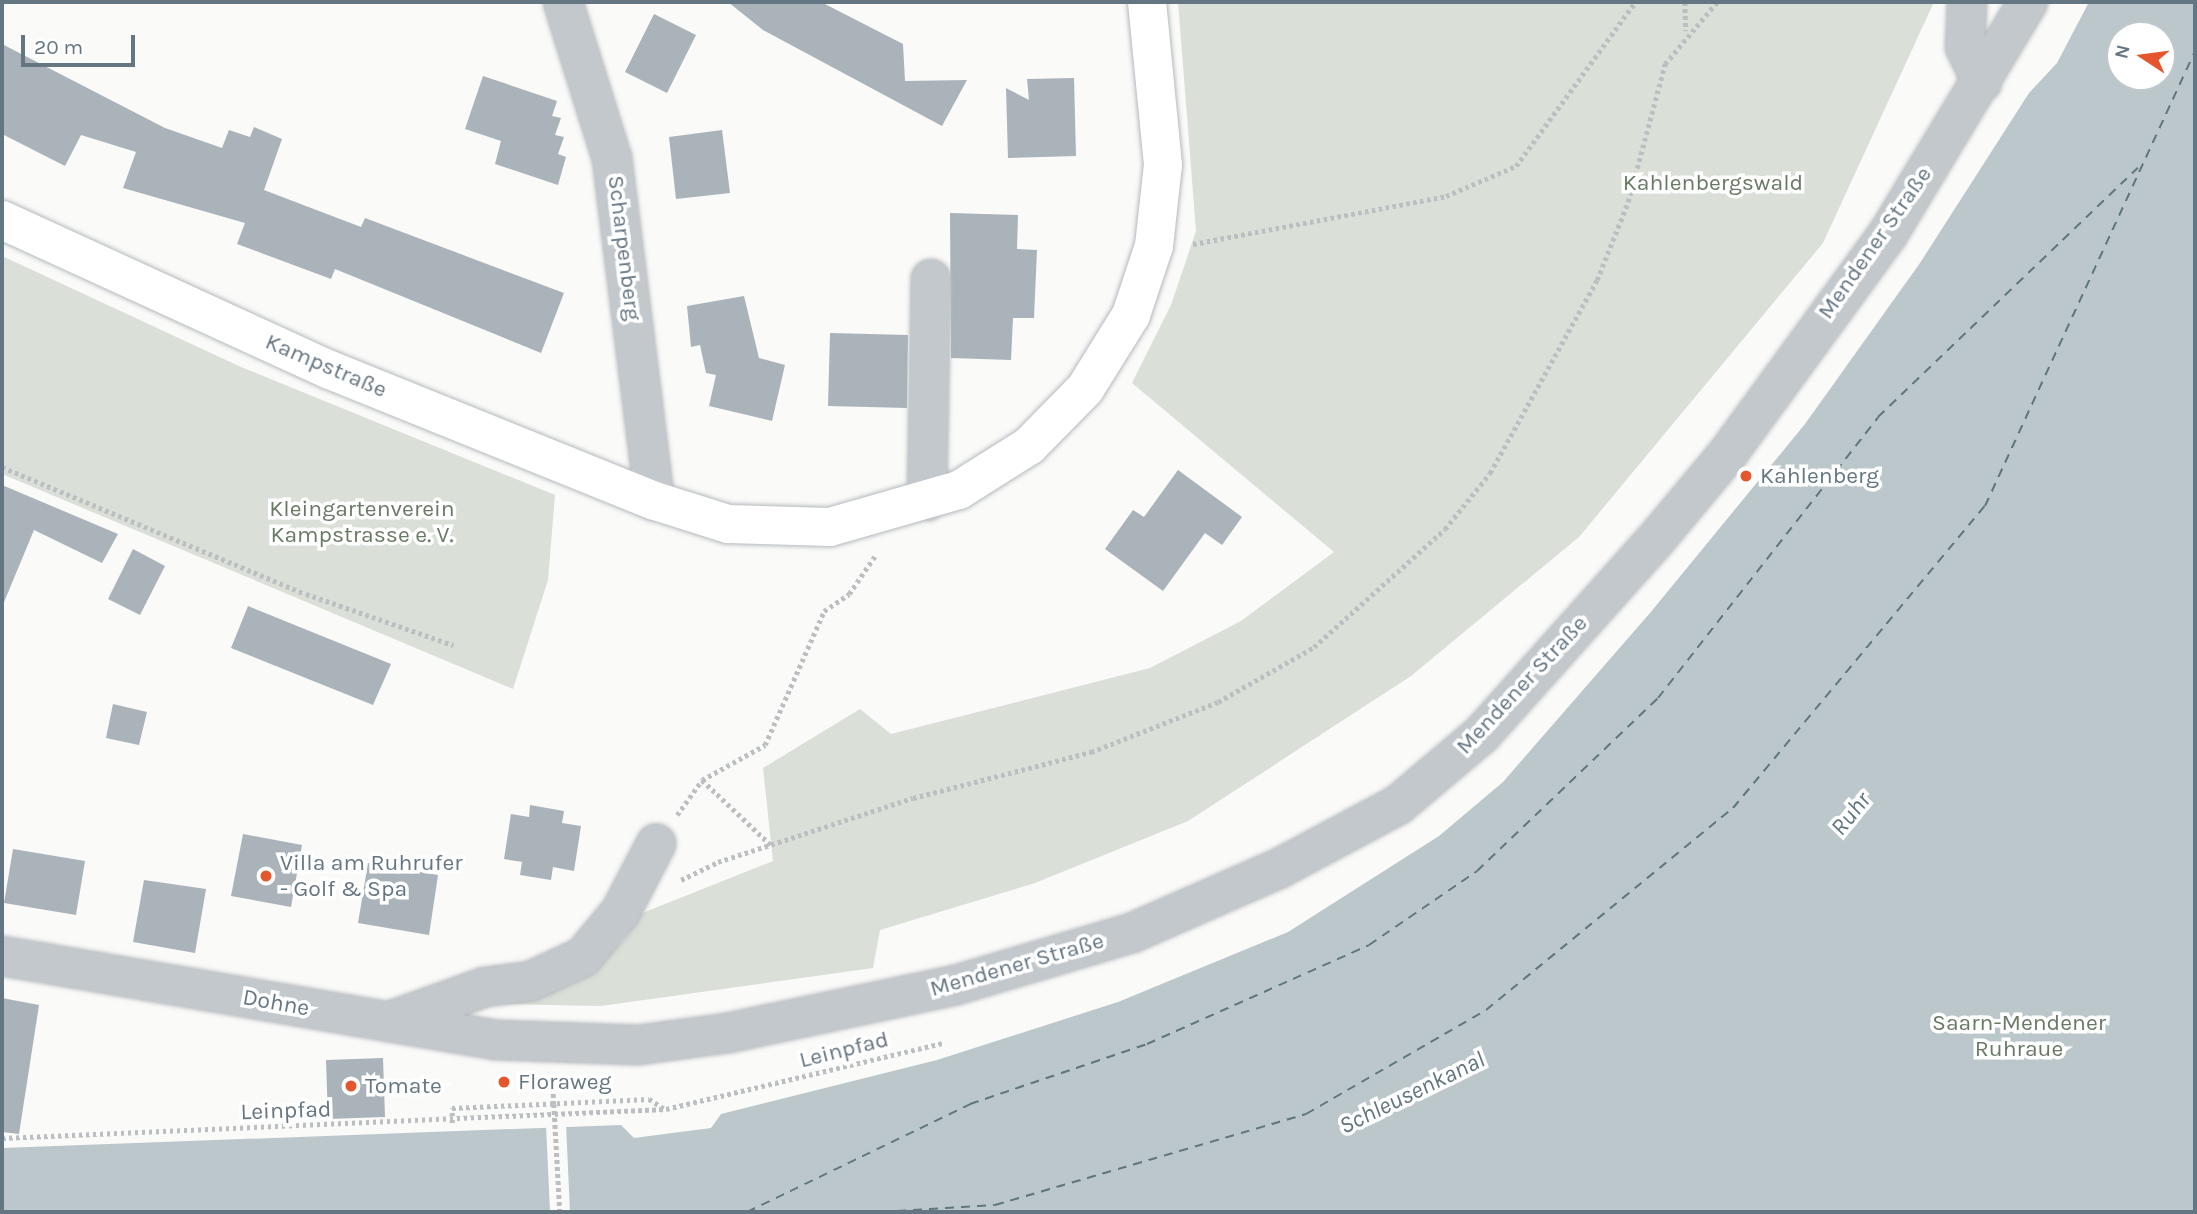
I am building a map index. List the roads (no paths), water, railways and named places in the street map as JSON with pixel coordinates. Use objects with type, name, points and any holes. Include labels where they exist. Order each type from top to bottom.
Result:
[{"type":"main road","name":"Kampstraße","points":[[2,220],[330,370],[655,501],[728,524],[780,529],[830,527],[959,490],[1029,446],[1085,389],[1131,315],[1154,246],[1163,165],[1147,2]]},
{"type":"street","name":"Scharpenberg","points":[[563,2],[612,158],[655,501]]},
{"type":"street","points":[[1967,2],[1965,47],[1982,82]]},
{"type":"street","name":"Mendener Straße","points":[[551,1045],[638,1045],[728,1033],[956,985],[1132,933],[1278,869],[1398,805],[1482,734],[1729,452],[1888,234],[2028,2]]},
{"type":"street","points":[[927,501],[931,279]]},
{"type":"street","points":[[386,1023],[485,986],[531,981],[583,957],[621,911],[656,844]]},
{"type":"street","name":"Dohne","points":[[2,956],[386,1023],[551,1045]]},
{"type":"water","points":[[2089,2],[2195,2],[2195,1212],[2,1212],[2,1148],[621,1125],[634,1138],[711,1128],[721,1114],[937,1060],[1118,1002],[1288,932],[1439,836],[1503,782],[1650,613],[1805,424],[1920,263],[2029,93],[2057,63]]},
{"type":"place","name":"Kahlenberg","points":[[1746,476]]},
{"type":"place","name":"Villa am Ruhrufer - Golf & Spa","points":[[266,876]]},
{"type":"place","name":"Floraweg","points":[[504,1082]]},
{"type":"place","name":"Tomate","points":[[351,1086]]},
{"type":"park label","name":"Kahlenbergswald","points":[[1713,183]]},
{"type":"park label","name":"Kleingartenverein Kampstrasse e. V.","points":[[362,522]]},
{"type":"park label","name":"Saarn-Mendener Ruhraue","points":[[2019,1036]]},
{"type":"water label","name":"Ruhr","points":[[1851,814]]},
{"type":"water label","name":"Schleusenkanal","points":[[1412,1093]]}]
